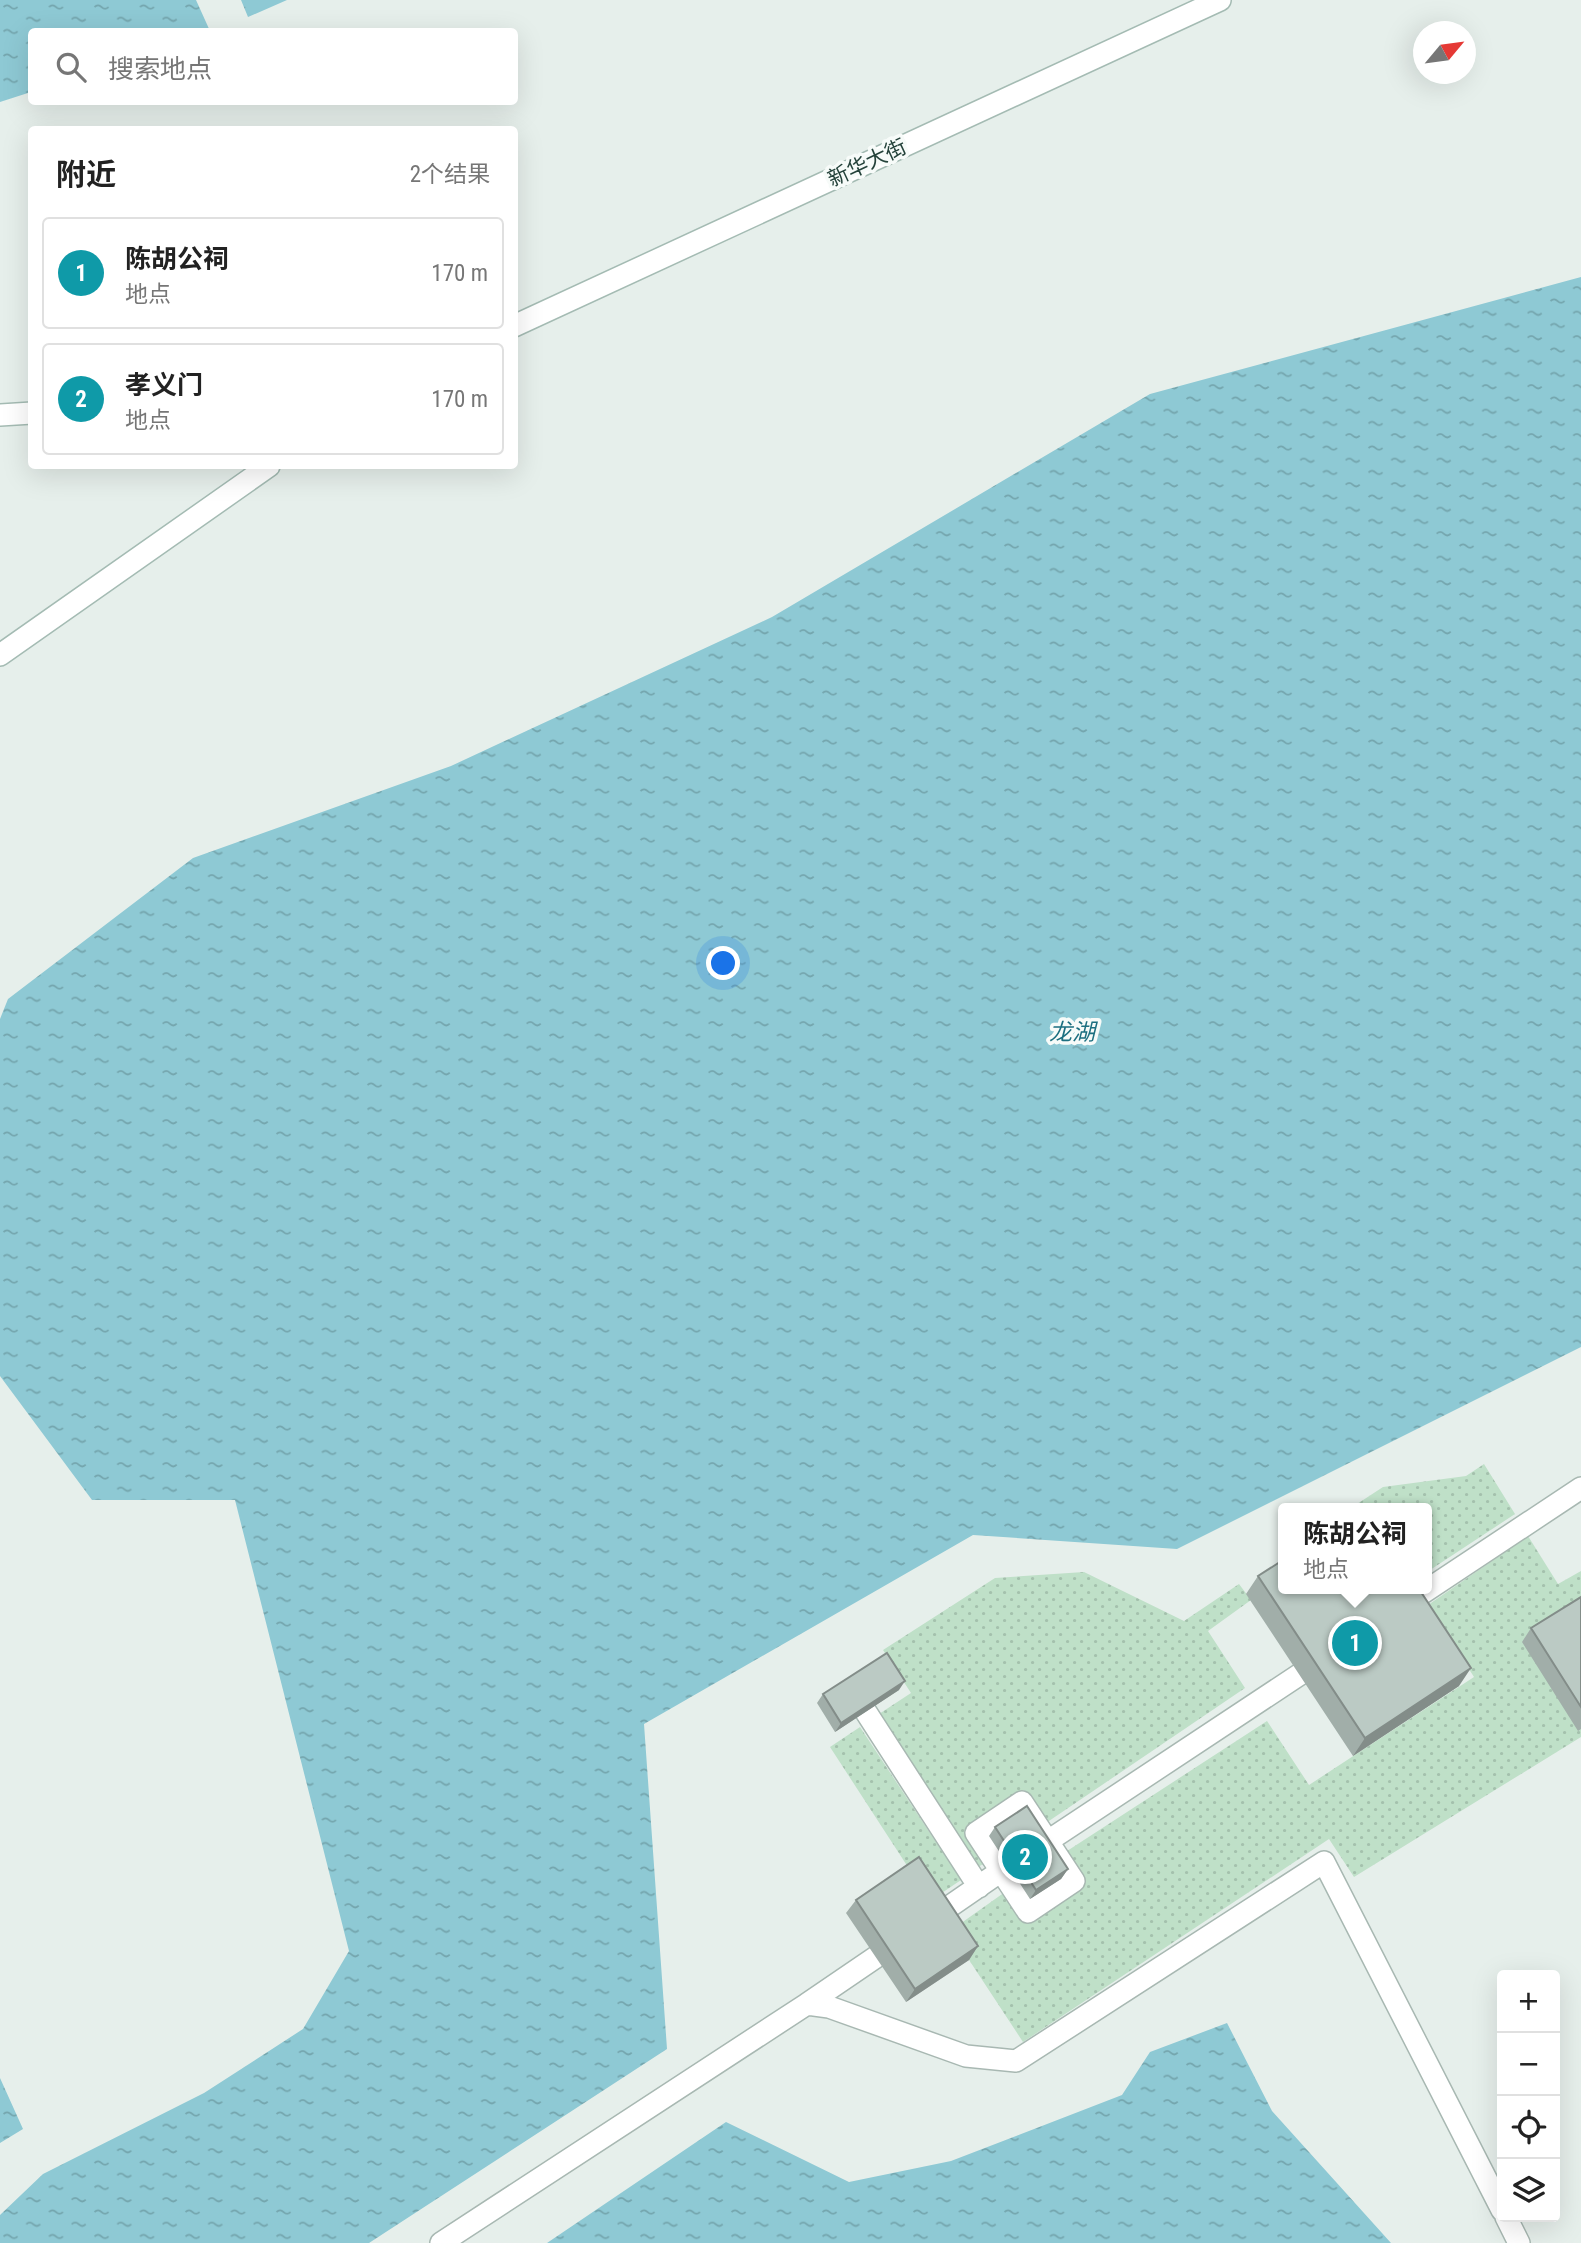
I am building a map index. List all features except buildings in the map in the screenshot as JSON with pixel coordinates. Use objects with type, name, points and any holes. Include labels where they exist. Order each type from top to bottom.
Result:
[{"type":"street","name":"新华大街","points":[[518,324],[1220,0]]},
{"type":"street","points":[[0,415],[28,413]]},
{"type":"street","points":[[0,655],[265,469]]},
{"type":"street","points":[[1432,1587],[1581,1488]]},
{"type":"street","points":[[1384,1619],[1422,1594]]},
{"type":"street","points":[[1048,1842],[1338,1649]]},
{"type":"street","points":[[866,1712],[979,1886]]},
{"type":"street","points":[[1022,1802],[1074,1881],[1028,1912],[1001,1871],[976,1833],[1022,1802]]},
{"type":"street","points":[[807,2004],[829,2007],[966,2056],[1016,2061],[1324,1862],[1497,2200]]},
{"type":"street","points":[[441,2243],[807,2004],[1001,1871]]},
{"type":"street","points":[[1508,2222],[1519,2243]]},
{"type":"green space","points":[[1484,1464],[1515,1514],[1432,1569],[1432,1503],[1359,1503],[1383,1487],[1466,1476]]},
{"type":"green space","points":[[1528,1536],[1558,1584],[1581,1571],[1581,1737],[1354,1877],[1329,1839],[1023,2042],[950,1931],[1005,1892],[1027,1923],[1084,1884],[1064,1853],[1267,1721],[1309,1785],[1474,1677],[1428,1605]]},
{"type":"green space","points":[[1084,1572],[1184,1621],[1239,1584],[1251,1600],[1208,1631],[1245,1688],[1046,1823],[1024,1790],[964,1831],[985,1863],[978,1867],[879,1714],[911,1693],[883,1650],[995,1578]]},
{"type":"green space","points":[[860,1727],[961,1880],[930,1901],[830,1747]]},
{"type":"water","points":[[0,0],[196,0],[209,28],[28,28],[28,93],[0,102]]},
{"type":"water","points":[[241,0],[287,0],[248,17]]},
{"type":"water","name":"龙湖","points":[[1581,277],[1581,1347],[1177,1549],[973,1535],[644,1724],[667,2049],[369,2243],[0,2243],[0,2215],[43,2174],[204,2093],[303,2029],[349,1951],[235,1500],[92,1500],[0,1376],[0,1019],[8,999],[193,858],[451,766],[772,617],[1150,394]]},
{"type":"water","points":[[1227,2023],[1272,2111],[1391,2243],[547,2243],[726,2122],[849,2182],[951,2161],[1122,2095],[1150,2052]]},
{"type":"water","points":[[0,2078],[23,2129],[0,2143]]},
{"type":"place","name":"陈胡公祠","points":[[1355,1643]]},
{"type":"place","name":"孝义门","points":[[1025,1857]]}]
